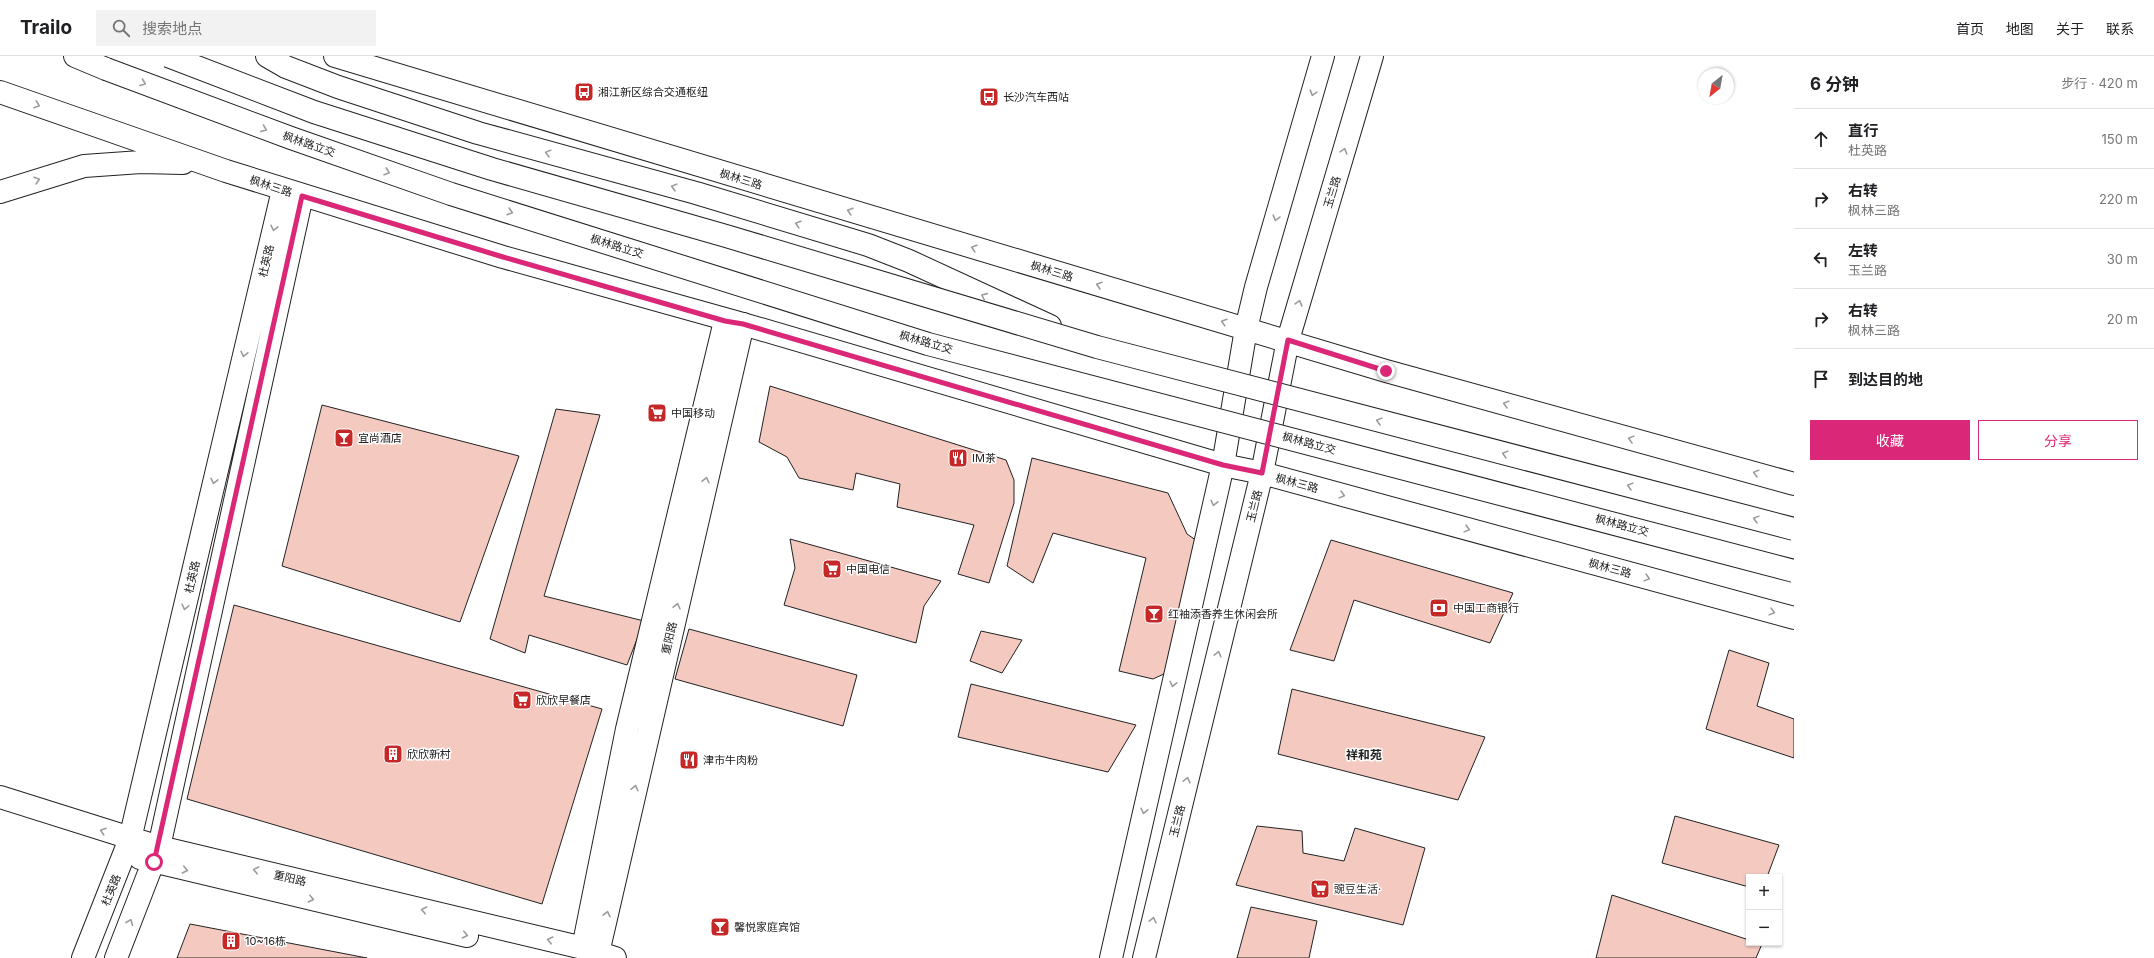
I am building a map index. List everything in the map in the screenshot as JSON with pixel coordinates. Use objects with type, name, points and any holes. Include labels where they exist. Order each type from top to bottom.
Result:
[{"type":"main road","name":"枫林路立交","points":[[75,56],[291,138],[452,194],[928,344],[1794,571]]},
{"type":"main road","points":[[168,56],[314,112],[492,169],[1097,347],[1794,529]]},
{"type":"main road","points":[[267,56],[286,67],[338,87],[478,134],[696,193],[868,245],[909,261],[1097,347]]},
{"type":"main road","name":"枫林三路","points":[[335,56],[1246,329],[1288,340],[1386,371],[1794,484]]},
{"type":"main road","points":[[1111,958],[1223,465],[1246,329],[1256,287],[1323,56]]},
{"type":"main road","name":"玉兰路","points":[[1144,958],[1262,473],[1288,340],[1372,56]]},
{"type":"main road","name":"枫林三路","points":[[0,92],[226,171],[496,255],[1223,465],[1262,473],[1794,618]]},
{"type":"main road","points":[[0,192],[84,166],[141,162],[184,163],[226,171]]},
{"type":"main road","name":"杜英路","points":[[83,958],[128,847],[293,193]]},
{"type":"main road","name":"杜英路","points":[[116,958],[156,855],[293,193]]},
{"type":"main road","name":"重阳路","points":[[156,855],[599,953],[627,729],[734,323]]},
{"type":"main road","name":"重阳路","points":[[0,797],[128,847]]},
{"type":"main road","name":"重阳路","points":[[0,813],[156,855],[561,958]]},
{"type":"building","points":[[770,386],[1006,460],[1014,480],[1014,503],[989,583],[958,574],[974,525],[897,507],[900,484],[856,473],[853,490],[799,478],[787,457],[759,442]]},
{"type":"building","points":[[322,405],[519,456],[460,622],[282,566]]},
{"type":"building","points":[[556,409],[600,415],[544,596],[644,621],[627,665],[529,635],[525,653],[490,639]]},
{"type":"building","points":[[1032,458],[1168,493],[1187,534],[1200,543],[1166,673],[1153,679],[1119,671],[1146,558],[1053,533],[1033,583],[1007,566]]},
{"type":"building","points":[[790,539],[941,581],[924,606],[916,643],[784,605],[795,568]]},
{"type":"building","points":[[1331,540],[1513,593],[1490,643],[1354,600],[1334,661],[1290,650]]},
{"type":"building","name":"欣欣新村","points":[[234,605],[602,709],[542,904],[187,799]]},
{"type":"building","points":[[689,629],[857,675],[843,726],[675,679]]},
{"type":"building","points":[[981,631],[1022,640],[1002,673],[970,661]]},
{"type":"building","points":[[1729,650],[1769,663],[1757,706],[1794,719],[1794,758],[1706,729]]},
{"type":"building","points":[[971,684],[1136,725],[1108,772],[958,737]]},
{"type":"building","points":[[1292,689],[1485,737],[1458,800],[1278,754]]},
{"type":"building","points":[[1675,816],[1779,845],[1768,874],[1746,874],[1746,886],[1662,863]]},
{"type":"building","points":[[1257,826],[1302,831],[1303,853],[1344,861],[1355,828],[1425,848],[1403,925],[1236,885]]},
{"type":"building","points":[[1612,895],[1746,939],[1746,946],[1761,946],[1756,958],[1596,958]]},
{"type":"building","points":[[1251,907],[1317,921],[1309,958],[1237,958]]},
{"type":"building","name":"10~16栋","points":[[190,924],[367,958],[177,958]]},
{"type":"place","name":"湘江新区综合交通枢纽","points":[[584,92]]},
{"type":"place","name":"长沙汽车西站","points":[[989,97]]},
{"type":"place","name":"中国移动","points":[[657,413]]},
{"type":"place","name":"宜尚酒店","points":[[344,438]]},
{"type":"place","name":"IM茶","points":[[958,458]]},
{"type":"place","name":"中国电信","points":[[832,569]]},
{"type":"place","name":"中国工商银行","points":[[1439,608]]},
{"type":"place","name":"红袖添香养生休闲会所","points":[[1154,614]]},
{"type":"place","name":"欣欣早餐店","points":[[522,700]]},
{"type":"place","name":"欣欣新村","points":[[393,754]]},
{"type":"place","name":"津市牛肉粉","points":[[689,760]]},
{"type":"place","name":"豌豆生活·","points":[[1320,889]]},
{"type":"place","name":"馨悦家庭宾馆","points":[[720,927]]},
{"type":"place","name":"10~16栋","points":[[231,941]]},
{"type":"district","name":"祥和苑","points":[[1364,754]]},
{"type":"route","points":[[154,862],[159,847],[302,196],[503,257],[725,321],[743,324],[1187,453],[1223,465],[1262,473],[1288,340],[1386,371]]}]
